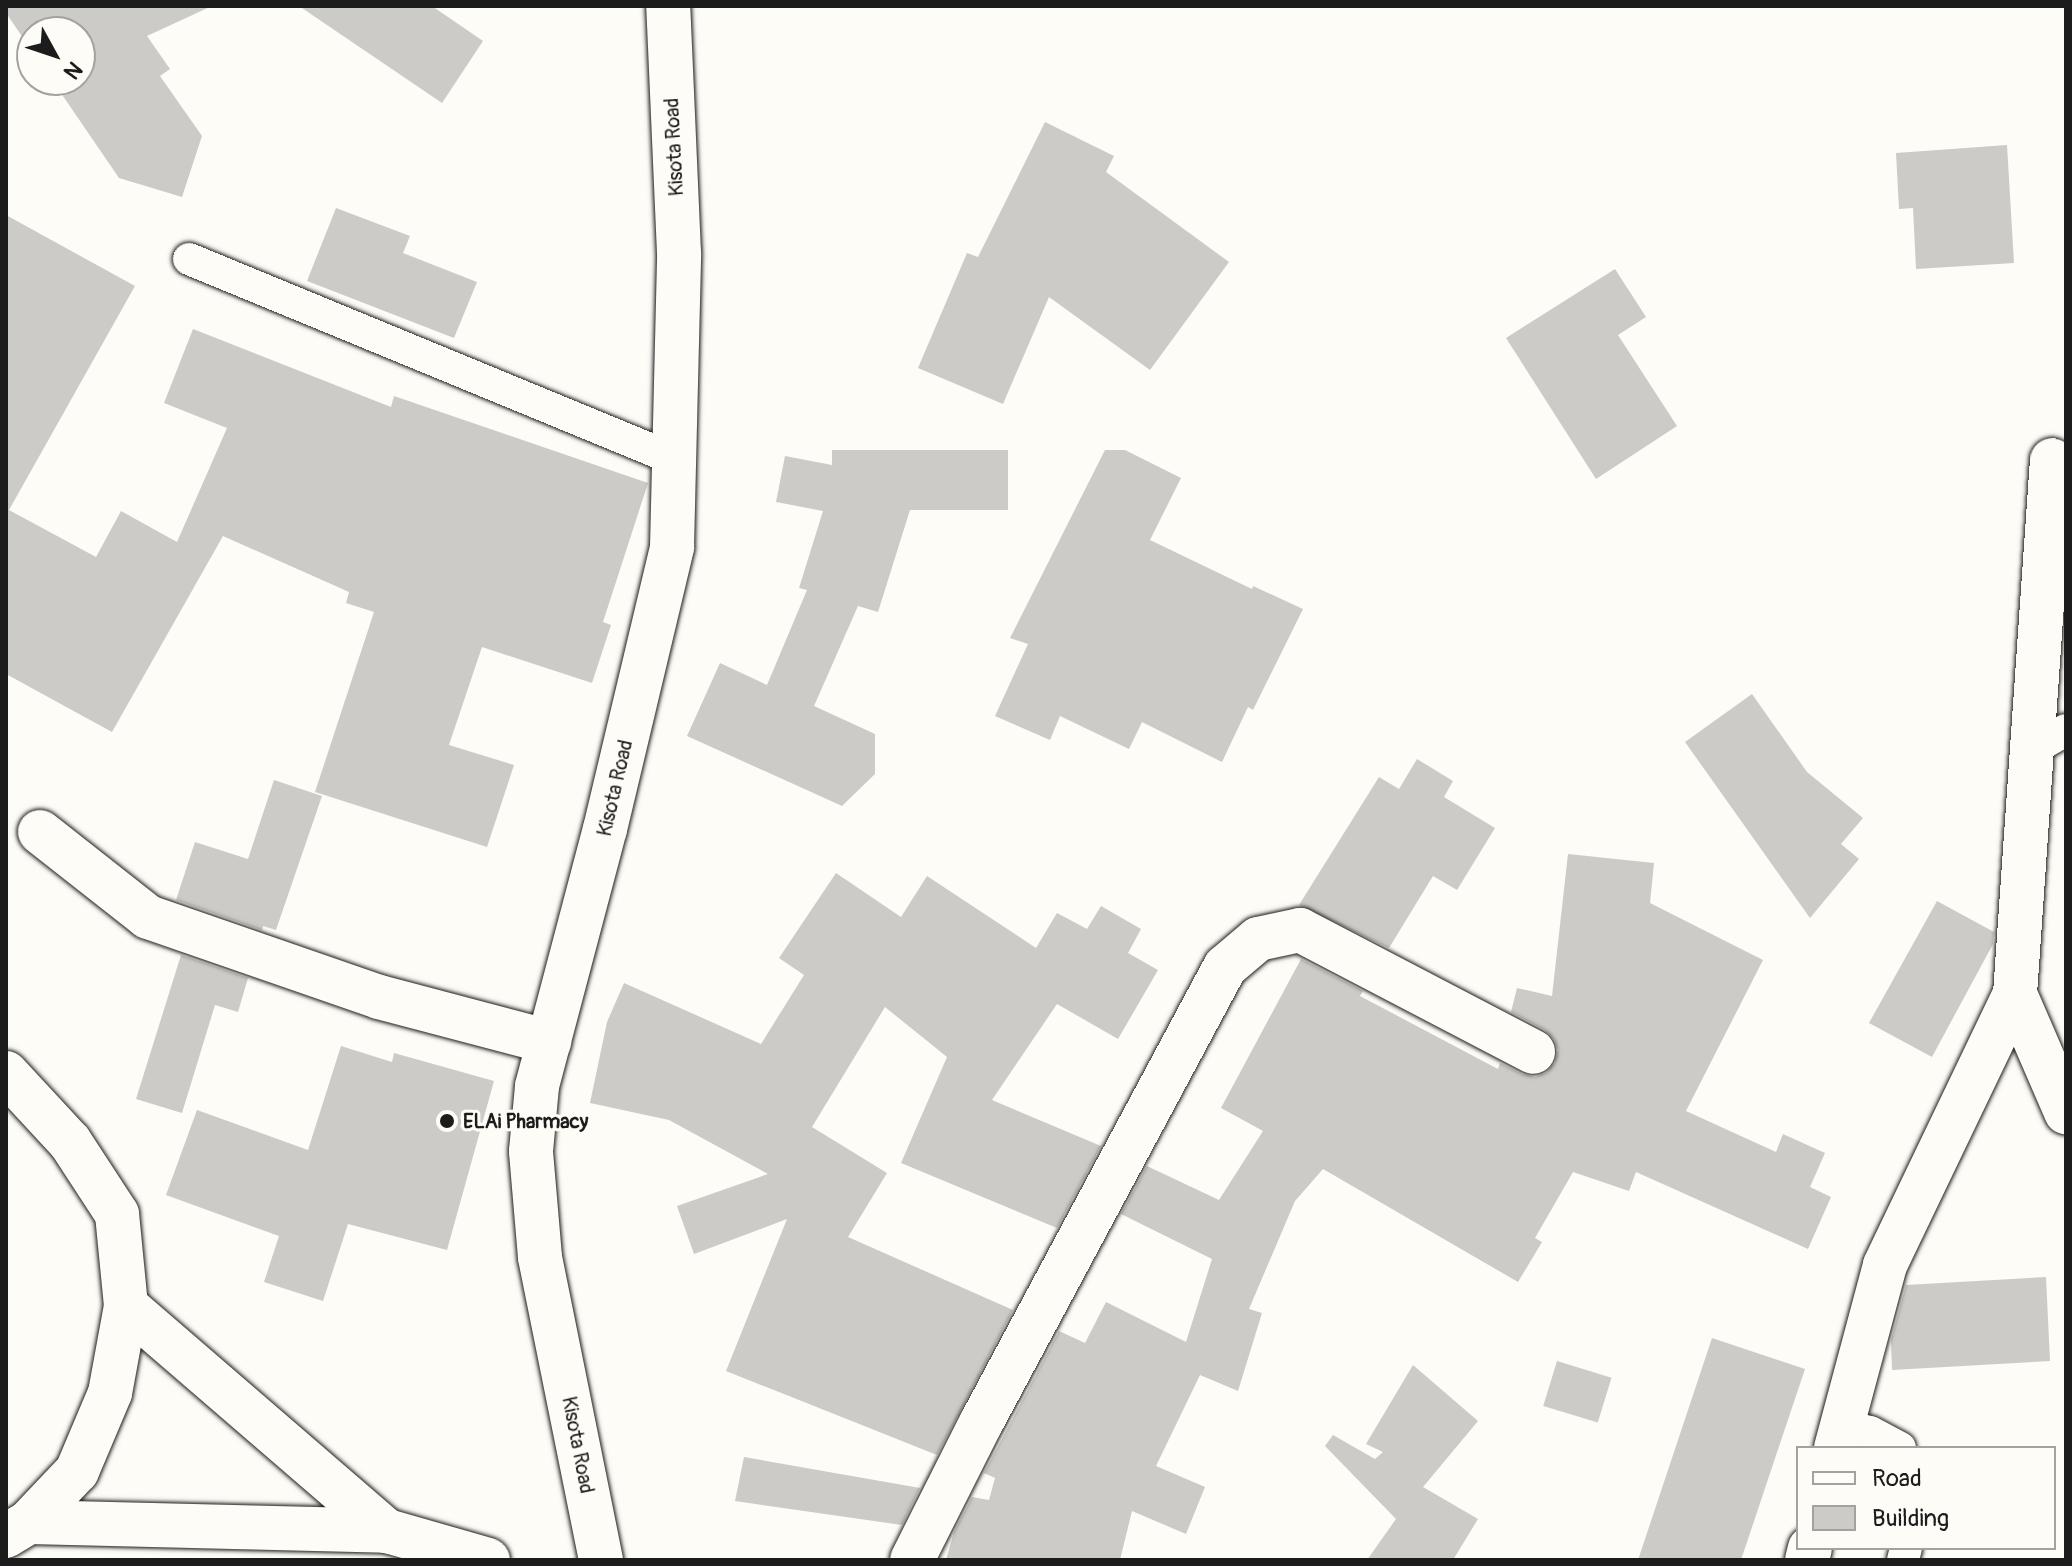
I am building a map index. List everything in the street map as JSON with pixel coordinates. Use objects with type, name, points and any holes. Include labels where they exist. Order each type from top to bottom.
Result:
[{"type":"street","name":"Kisota Road","points":[[601,1560],[540,1257],[531,1151],[537,1086],[605,829],[672,547],[679,253],[668,6]]},
{"type":"street","points":[[1840,1436],[1885,1265],[2015,994],[2049,740],[2052,460]]},
{"type":"street","points":[[40,832],[148,917],[379,997],[549,1042]]},
{"type":"street","points":[[912,1560],[981,1423],[1225,967],[1258,939],[1300,930],[1533,1052]]},
{"type":"street","points":[[2015,994],[2066,1112]]},
{"type":"street","points":[[6,1073],[70,1142],[117,1214],[126,1306],[110,1393],[77,1471],[17,1529]]},
{"type":"street","points":[[126,1306],[387,1531]]},
{"type":"street","points":[[17,1529],[387,1531],[488,1560]]},
{"type":"lane","points":[[189,259],[674,459]]},
{"type":"lane","points":[[1840,1436],[1878,1435],[1897,1446]]},
{"type":"building","points":[[6,6],[212,6],[147,36],[170,69],[160,76],[202,136],[182,197],[119,178],[63,96],[96,96],[96,16],[16,16],[16,28],[6,13]]},
{"type":"building","points":[[299,6],[432,6],[483,41],[442,103]]},
{"type":"building","points":[[1045,122],[1114,156],[1106,172],[1229,262],[1150,370],[1049,297],[1003,404],[918,368],[967,253],[978,257]]},
{"type":"building","points":[[2007,145],[2014,263],[1916,269],[1913,208],[1899,209],[1896,153]]},
{"type":"building","points":[[336,208],[410,236],[403,253],[477,282],[454,338],[307,281]]},
{"type":"building","points":[[6,215],[135,286],[9,510],[96,557],[121,511],[177,542],[227,428],[164,403],[193,329],[391,407],[394,396],[648,483],[603,622],[611,625],[592,683],[482,647],[449,745],[514,765],[487,847],[315,792],[374,612],[346,603],[349,592],[223,536],[112,732],[6,674]]},
{"type":"building","points":[[1615,269],[1646,317],[1618,335],[1677,426],[1596,479],[1506,338]]},
{"type":"building","points":[[832,450],[1008,450],[1008,510],[910,510],[878,612],[858,606],[814,706],[875,734],[875,774],[842,806],[687,736],[720,663],[767,685],[807,590],[799,588],[823,511],[776,502],[785,456],[832,465]]},
{"type":"building","points":[[1105,450],[1125,450],[1181,478],[1150,540],[1252,589],[1253,586],[1303,609],[1253,710],[1248,707],[1222,762],[1142,722],[1129,749],[1060,716],[1050,740],[995,716],[1028,644],[1010,638]]},
{"type":"building","points":[[1752,694],[1807,772],[1863,818],[1841,844],[1859,859],[1810,918],[1685,742]]},
{"type":"building","points":[[1417,759],[1453,781],[1444,797],[1495,828],[1457,890],[1433,876],[1389,948],[1299,905],[1379,777],[1399,789]]},
{"type":"building","points":[[274,780],[322,796],[276,930],[263,926],[262,930],[176,900],[195,842],[248,859]]},
{"type":"building","points":[[1568,854],[1654,863],[1650,903],[1763,960],[1686,1111],[1776,1152],[1783,1134],[1825,1153],[1810,1187],[1831,1197],[1808,1249],[1636,1172],[1629,1191],[1573,1172],[1535,1238],[1542,1242],[1518,1282],[1323,1169],[1295,1201],[1249,1309],[1262,1313],[1238,1391],[1200,1375],[1156,1466],[1205,1487],[1186,1534],[1132,1511],[1120,1560],[946,1560],[954,1532],[972,1497],[989,1500],[995,1478],[984,1473],[1059,1331],[1085,1343],[1106,1302],[1186,1342],[1212,1259],[1121,1214],[1147,1166],[1219,1200],[1263,1131],[1221,1108],[1301,959],[1363,991],[1360,996],[1498,1069],[1500,1063],[1535,1077],[1546,1073],[1555,1063],[1558,1050],[1554,1039],[1545,1030],[1511,1012],[1517,988],[1552,996]]},
{"type":"building","points":[[836,873],[901,917],[927,876],[1036,948],[1057,913],[1087,929],[1101,906],[1141,929],[1128,953],[1158,970],[1118,1039],[1057,1004],[992,1100],[1101,1146],[1057,1228],[901,1163],[947,1057],[885,1007],[812,1127],[887,1173],[848,1237],[1013,1310],[937,1455],[726,1371],[787,1219],[694,1254],[677,1206],[768,1174],[669,1120],[590,1103],[607,1022],[624,983],[761,1044],[804,975],[779,958]]},
{"type":"building","points":[[1937,901],[1994,932],[1993,944],[1932,1057],[1869,1023]]},
{"type":"building","points":[[181,955],[248,978],[238,1012],[215,1005],[182,1113],[136,1099]]},
{"type":"building","points":[[341,1046],[392,1062],[394,1053],[494,1081],[447,1250],[348,1224],[323,1301],[264,1282],[279,1236],[166,1195],[197,1110],[308,1150]]},
{"type":"building","points":[[2046,1277],[2050,1361],[1892,1370],[1891,1340],[1906,1285]]},
{"type":"building","points":[[1712,1338],[1805,1369],[1741,1560],[1638,1560]]},
{"type":"building","points":[[1557,1361],[1612,1378],[1598,1423],[1543,1406]]},
{"type":"building","points":[[1413,1365],[1478,1421],[1423,1487],[1478,1519],[1453,1560],[1367,1560],[1396,1519],[1325,1446],[1333,1435],[1375,1459],[1383,1452],[1366,1444]]},
{"type":"building","points":[[744,1457],[920,1488],[902,1525],[735,1501]]},
{"type":"place","name":"ELAi Pharmacy","points":[[447,1121]]}]
